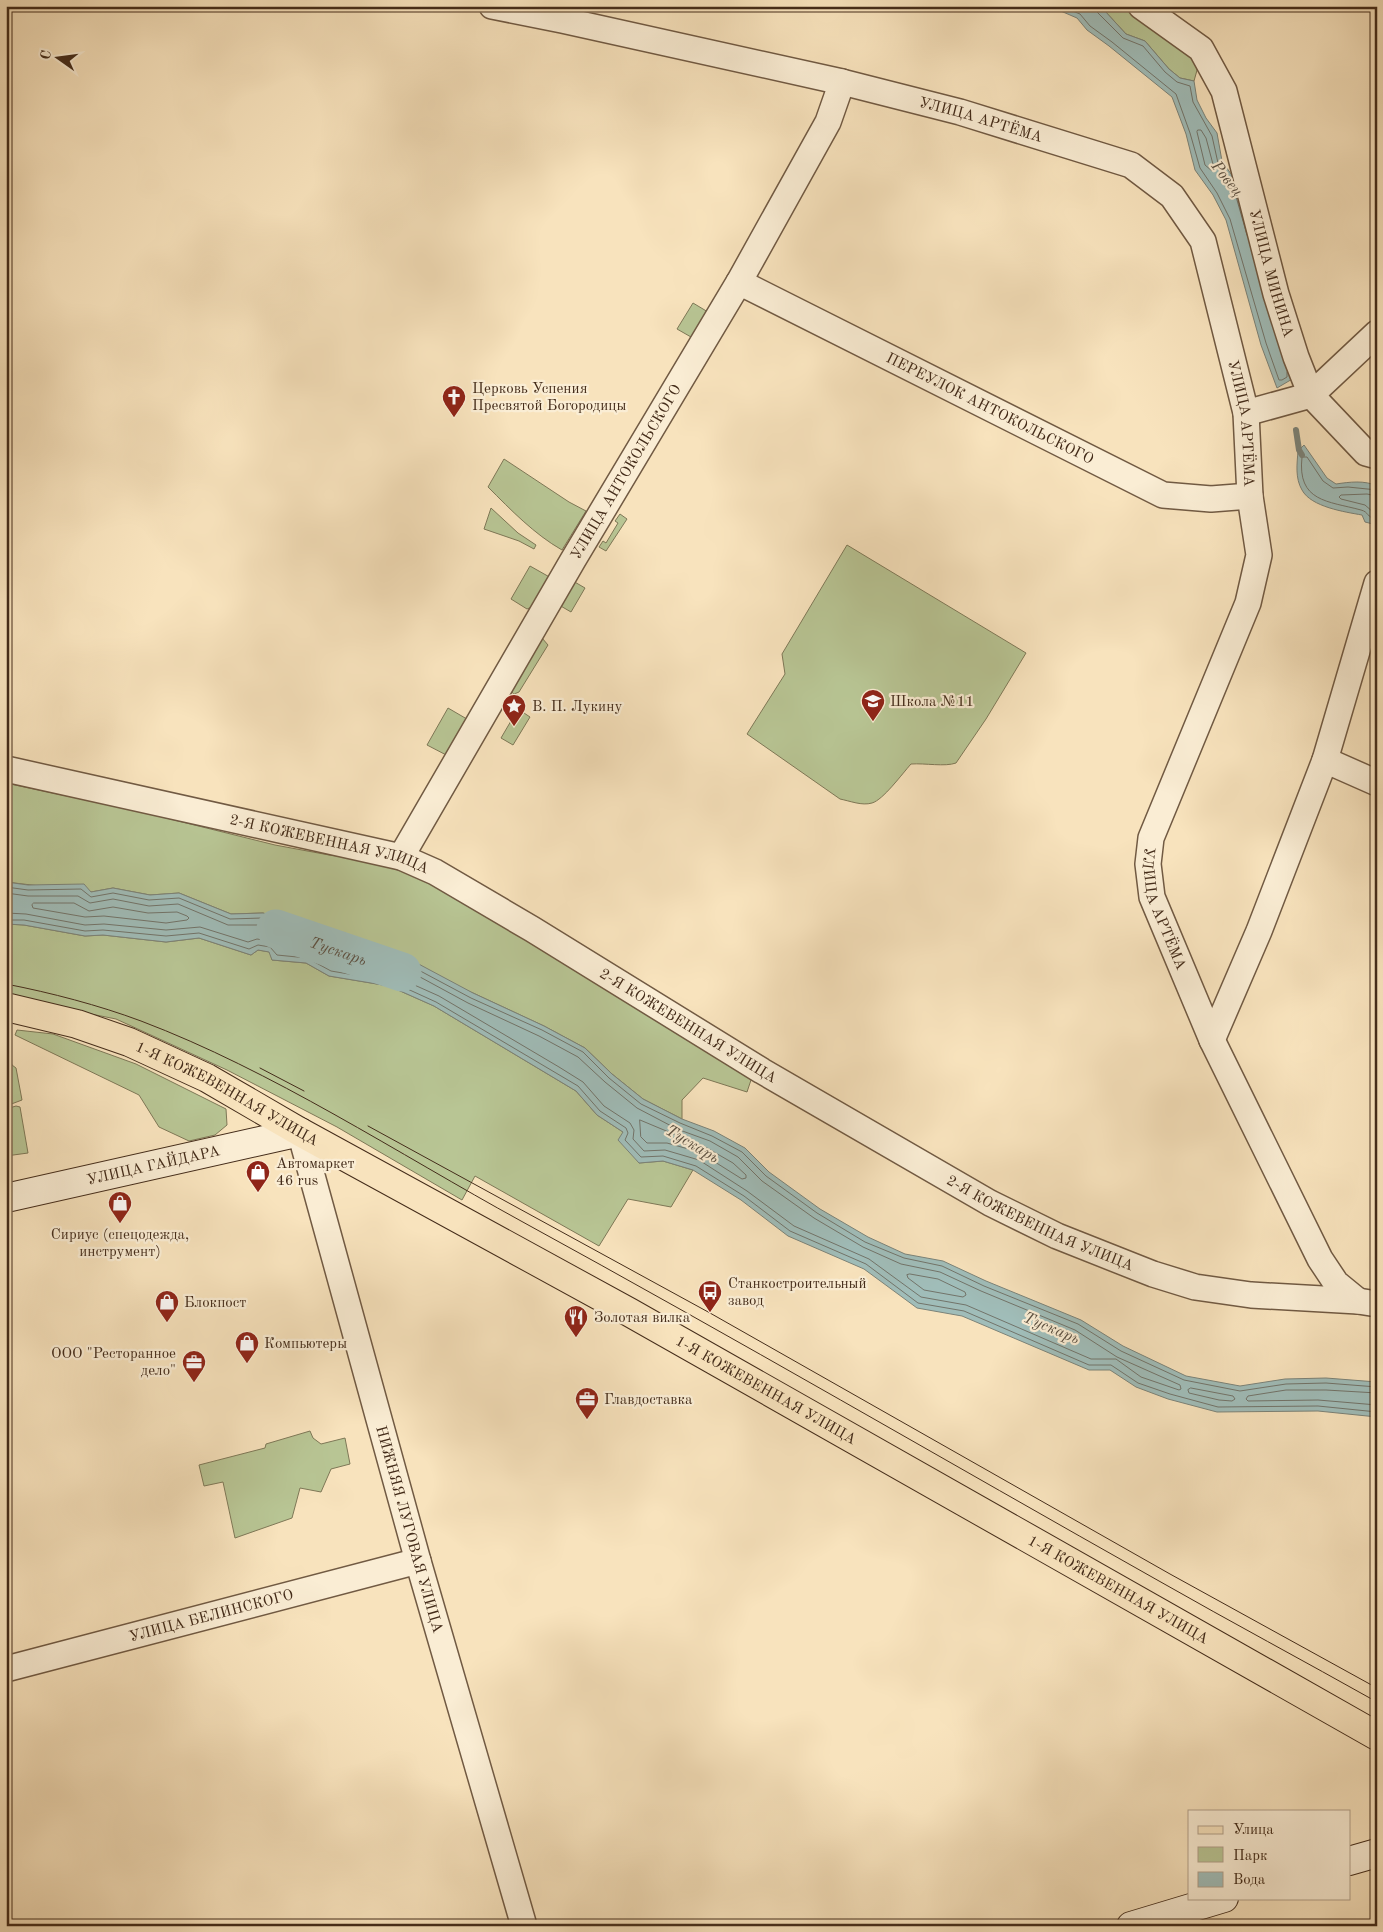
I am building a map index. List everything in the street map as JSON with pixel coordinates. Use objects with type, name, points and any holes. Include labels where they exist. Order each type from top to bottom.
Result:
[{"type":"main road","name":"1-Я КОЖЕВЕННАЯ УЛИЦА","points":[[6,1007],[77,1024],[129,1042],[207,1078],[300,1132],[629,1312],[1377,1736]]},
{"type":"street","name":"УЛИЦА АРТЁМА","points":[[492,6],[842,82],[960,112],[1131,165],[1172,196],[1203,241],[1246,413],[1250,496],[1259,555],[1248,603],[1151,838],[1148,864],[1152,897],[1212,1040],[1320,1259],[1336,1283],[1368,1303]]},
{"type":"street","name":"УЛИЦА МИНИНА","points":[[1142,6],[1201,49],[1224,91],[1276,294],[1296,357],[1311,395]]},
{"type":"street","name":"УЛИЦА АНТОКОЛЬСКОГО","points":[[401,857],[573,560],[739,282],[828,122],[842,82]]},
{"type":"street","name":"ПЕРЕУЛОК АНТОКОЛЬСКОГО","points":[[739,282],[1163,495],[1211,498],[1250,496]]},
{"type":"street","points":[[1246,413],[1311,395],[1377,333]]},
{"type":"street","points":[[1311,395],[1366,453],[1377,456]]},
{"type":"street","points":[[1212,1040],[1259,931],[1325,760],[1377,583]]},
{"type":"street","points":[[1325,760],[1377,783]]},
{"type":"street","name":"2-Я КОЖЕВЕННАЯ УЛИЦА","points":[[6,769],[401,857],[435,872],[499,910],[762,1072],[990,1203],[1057,1236],[1153,1274],[1195,1287],[1251,1295],[1368,1303]]},
{"type":"street","name":"УЛИЦА ГАЙДАРА","points":[[6,1198],[300,1132]]},
{"type":"street","name":"НИЖНЯЯ ЛУГОВАЯ УЛИЦА","points":[[300,1132],[418,1561],[524,1926]]},
{"type":"street","name":"УЛИЦА БЕЛИНСКОГО","points":[[6,1669],[418,1561]]},
{"type":"street","points":[[1350,1861],[1377,1853]]},
{"type":"street","points":[[1131,1926],[1217,1900]]},
{"type":"green space","points":[[1096,6],[1129,6],[1199,63],[1194,81],[1180,78],[1169,69],[1145,41],[1126,34],[1104,10]]},
{"type":"green space","points":[[693,303],[713,315],[698,341],[677,329]]},
{"type":"green space","points":[[504,459],[569,502],[586,511],[562,550],[532,529],[488,487]]},
{"type":"green space","points":[[491,508],[518,533],[536,545],[534,549],[519,541],[484,529]]},
{"type":"green space","points":[[620,514],[627,519],[606,551],[599,547],[603,541],[606,543],[618,523],[615,521]]},
{"type":"green space","points":[[847,545],[1026,653],[986,719],[956,763],[946,765],[911,764],[881,797],[868,804],[840,799],[747,734],[785,674],[782,654]]},
{"type":"green space","points":[[530,566],[553,579],[537,605],[527,609],[511,599]]},
{"type":"green space","points":[[573,581],[585,588],[571,612],[559,605]]},
{"type":"green space","points":[[542,638],[548,645],[519,692],[514,694],[509,690]]},
{"type":"green space","points":[[448,708],[472,722],[452,758],[427,745]]},
{"type":"green space","points":[[518,709],[530,717],[513,745],[501,738]]},
{"type":"green space","points":[[6,783],[142,812],[275,845],[329,855],[372,860],[445,888],[752,1077],[747,1092],[703,1078],[682,1100],[682,1119],[643,1099],[612,1074],[585,1048],[544,1026],[473,993],[362,950],[355,956],[324,945],[319,935],[263,913],[231,914],[179,893],[150,895],[113,888],[91,892],[6,882]]},
{"type":"green space","points":[[6,924],[24,925],[85,936],[103,935],[166,942],[199,938],[251,955],[258,950],[270,952],[272,960],[306,963],[329,976],[389,986],[434,1006],[576,1091],[597,1115],[623,1132],[639,1163],[663,1161],[693,1170],[671,1207],[628,1199],[599,1246],[475,1176],[462,1200],[337,1127],[227,1070],[116,1019],[6,997]]},
{"type":"green space","points":[[17,1030],[53,1034],[136,1064],[226,1109],[227,1125],[215,1135],[189,1141],[159,1127],[139,1095],[15,1035]]},
{"type":"green space","points":[[6,1045],[12,1065],[16,1068],[22,1100],[6,1106]]},
{"type":"green space","points":[[16,1106],[20,1107],[28,1153],[6,1156],[6,1109]]},
{"type":"green space","points":[[310,1431],[313,1438],[321,1444],[345,1438],[350,1464],[331,1469],[321,1492],[300,1488],[292,1518],[235,1538],[223,1482],[204,1486],[199,1465],[265,1448],[266,1444]]},
{"type":"water","points":[[1049,6],[1096,6],[1104,10],[1126,34],[1145,41],[1169,69],[1180,78],[1194,81],[1197,100],[1206,118],[1217,133],[1222,161],[1238,184],[1294,378],[1277,388],[1261,345],[1226,220],[1213,195],[1195,170],[1186,134],[1172,97],[1087,30],[1077,18]]},
{"type":"water","points":[[1304,445],[1327,478],[1336,484],[1362,482],[1377,486],[1377,525],[1365,522],[1362,515],[1320,505],[1306,496],[1298,481],[1297,471],[1298,451]]},
{"type":"water","points":[[6,882],[28,885],[84,884],[91,892],[113,888],[150,895],[179,893],[231,914],[263,913],[305,924],[319,935],[324,945],[355,956],[362,950],[374,948],[413,961],[585,1048],[612,1074],[643,1099],[682,1119],[714,1131],[745,1148],[769,1172],[820,1209],[868,1237],[905,1254],[943,1261],[1081,1320],[1123,1346],[1186,1376],[1240,1386],[1285,1379],[1326,1378],[1377,1382],[1377,1417],[1318,1411],[1217,1412],[1168,1399],[1136,1387],[1110,1370],[1089,1370],[962,1316],[917,1308],[864,1269],[788,1236],[741,1200],[693,1170],[663,1161],[639,1163],[618,1140],[623,1132],[597,1115],[576,1091],[434,1006],[389,986],[329,976],[306,963],[272,960],[269,952],[258,950],[251,955],[199,938],[166,942],[103,935],[85,936],[24,925],[6,924]]},
{"type":"waterway","name":"Ровец","points":[[1296,430],[1299,450],[1302,455]]},
{"type":"waterway","name":"Тускарь","points":[[276,929],[402,972]]},
{"type":"tram line","points":[[6,984],[75,1000],[141,1021],[190,1041],[287,1088],[1377,1702]]},
{"type":"tram line","points":[[260,1068],[304,1091]]},
{"type":"tram line","points":[[368,1126],[710,1313],[1170,1574],[1377,1688]]},
{"type":"place","name":"Церковь Успения Пресвятой Богородицы","points":[[454,418]]},
{"type":"place","name":"Школа №11","points":[[873,722]]},
{"type":"place","name":"В. П. Лукину","points":[[514,727]]},
{"type":"place","name":"Автомаркет 46 rus","points":[[258,1193]]},
{"type":"place","name":"Сириус (спецодежда, инструмент)","points":[[120,1224]]},
{"type":"place","name":"Станкостроительный завод","points":[[710,1313]]},
{"type":"place","name":"Блокпост","points":[[167,1323]]},
{"type":"place","name":"Золотая вилка","points":[[576,1338]]},
{"type":"place","name":"Компьютеры","points":[[247,1364]]},
{"type":"place","name":"ООО \"Ресторанное дело\"","points":[[194,1383]]},
{"type":"place","name":"Главдоставка","points":[[587,1420]]}]
